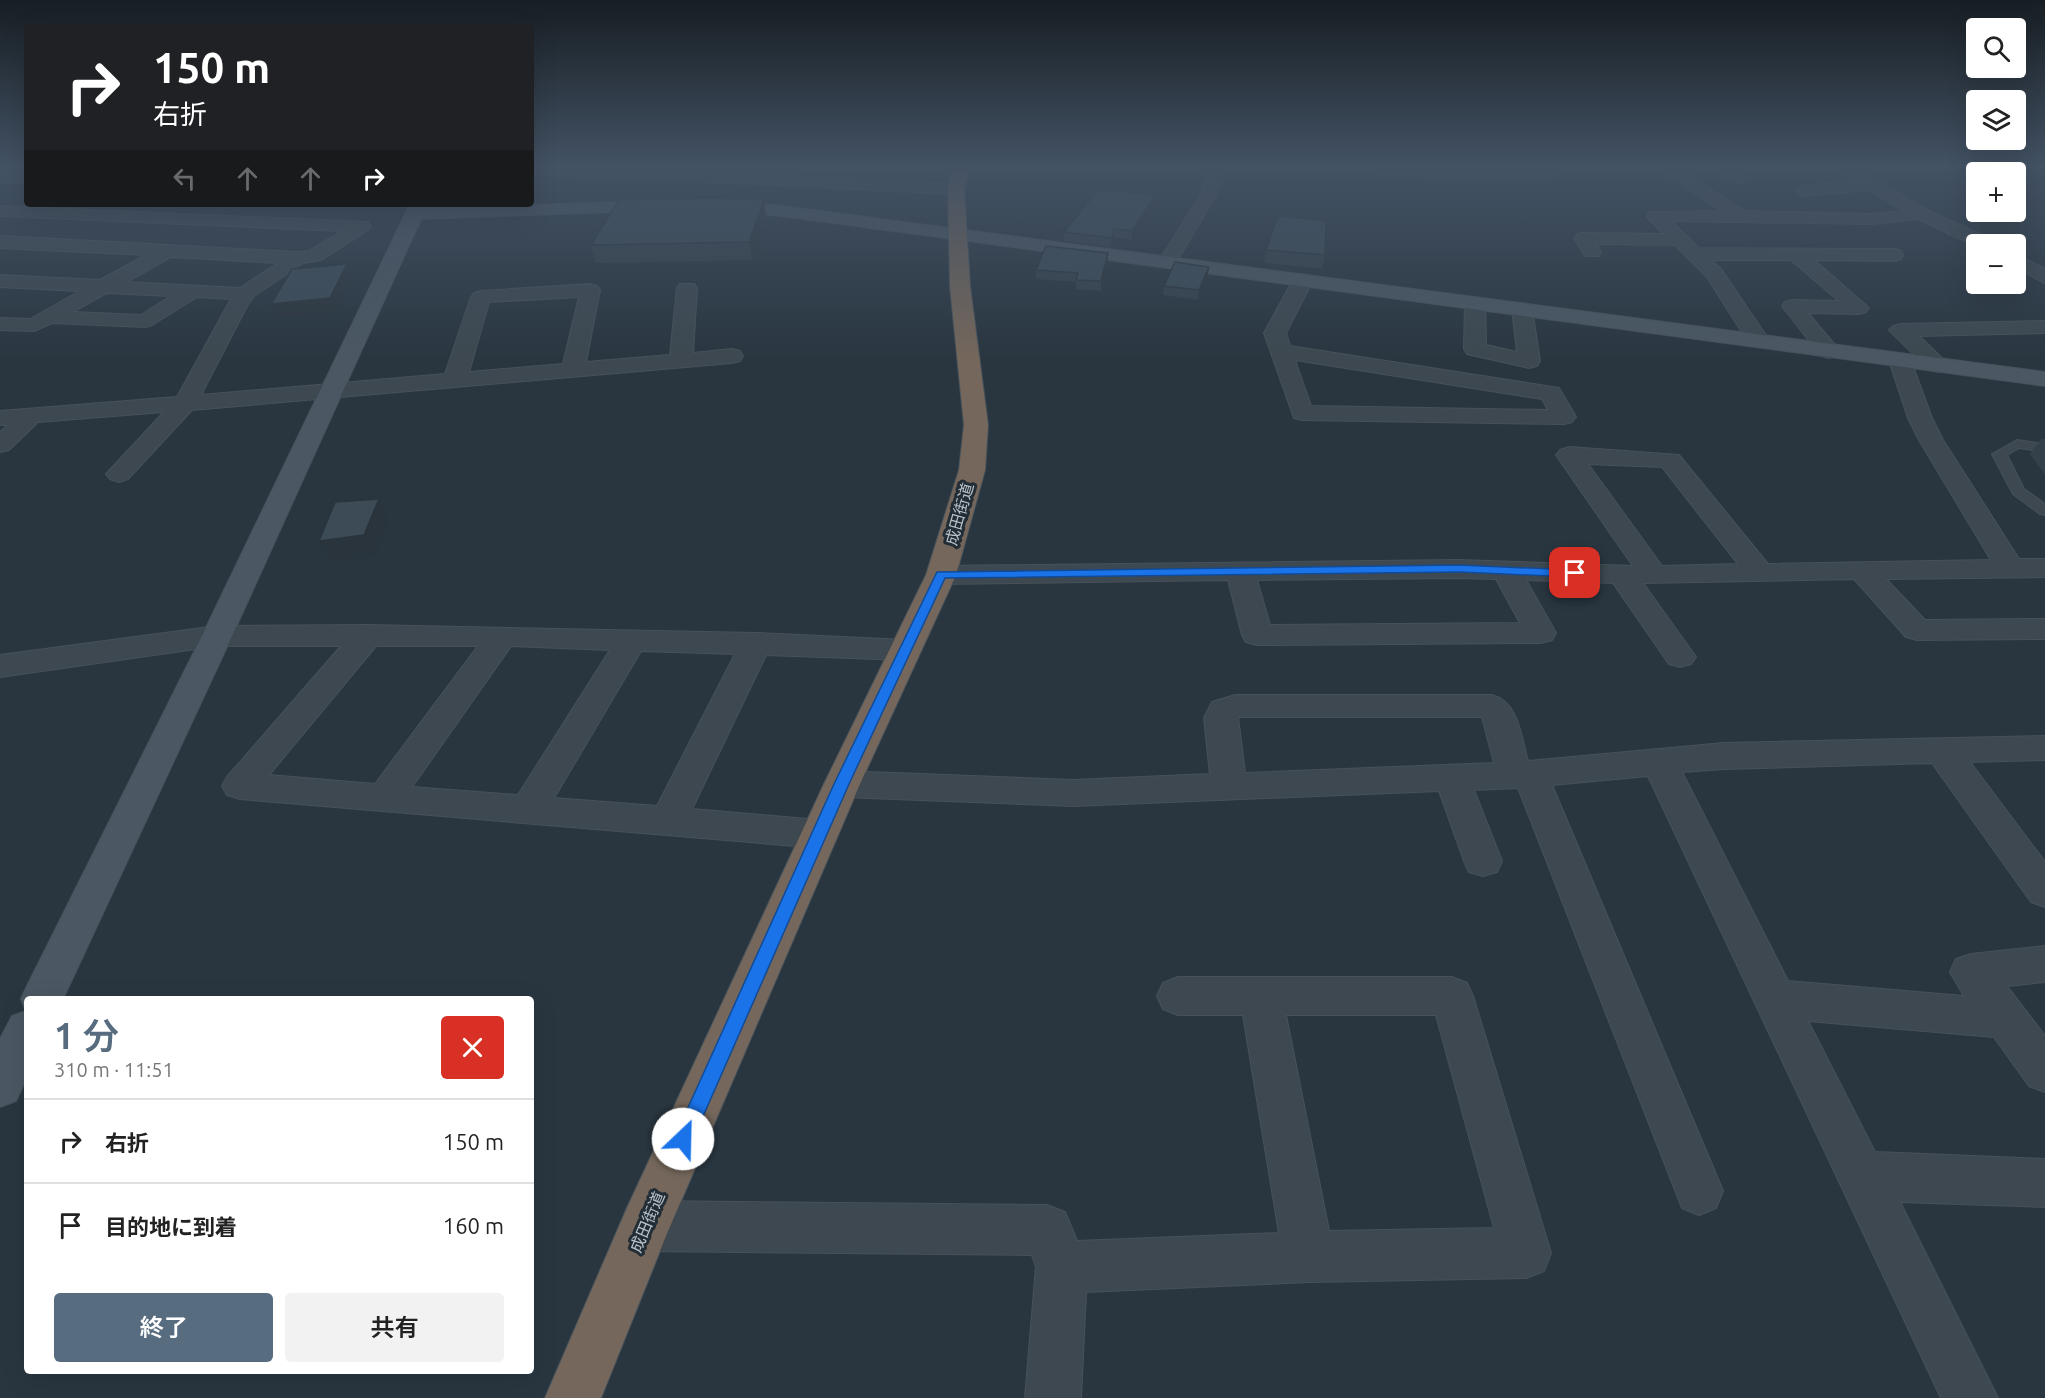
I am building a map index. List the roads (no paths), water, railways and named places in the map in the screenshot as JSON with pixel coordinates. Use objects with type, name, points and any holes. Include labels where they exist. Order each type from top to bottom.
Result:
[{"type":"highway","name":"成田街道","points":[[573,1398],[645,1226],[819,834],[941,574],[962,507],[975,448],[974,399],[960,286],[957,230]]},
{"type":"street","points":[[0,324],[34,325],[205,230]]},
{"type":"street","points":[[0,242],[298,258],[314,256],[355,230]]},
{"type":"street","points":[[43,996],[217,636],[329,391],[407,230]]},
{"type":"street","points":[[928,230],[1758,340],[2042,382]]},
{"type":"street","points":[[1669,230],[1714,273],[1758,340]]},
{"type":"street","points":[[1592,252],[1582,238],[1679,240]]},
{"type":"street","points":[[1694,254],[1894,255]]},
{"type":"street","points":[[1795,254],[1859,308],[1792,306],[1829,351]]},
{"type":"street","points":[[119,474],[185,404],[245,294],[298,258]]},
{"type":"street","points":[[2026,266],[2045,277]]},
{"type":"street","points":[[1281,351],[1551,393],[1564,417],[1302,413],[1281,351],[1275,333],[1303,279]]},
{"type":"street","points":[[0,281],[245,294]]},
{"type":"street","points":[[681,360],[687,288]]},
{"type":"street","points":[[455,380],[481,297],[590,290],[573,370]]},
{"type":"street","points":[[49,317],[145,321],[192,292]]},
{"type":"street","points":[[1475,303],[1475,349],[1529,361],[1522,309]]},
{"type":"street","points":[[0,341],[25,325]]},
{"type":"street","points":[[1938,365],[1900,330],[2045,327]]},
{"type":"street","points":[[94,339],[142,338]]},
{"type":"street","points":[[0,341],[47,340]]},
{"type":"street","points":[[0,418],[732,356]]},
{"type":"street","points":[[1900,361],[1920,418],[1931,440],[2010,568]]},
{"type":"street","points":[[0,446],[31,416]]},
{"type":"street","points":[[1654,574],[1569,454],[1670,460],[1760,573]]},
{"type":"street","points":[[941,574],[1459,569],[1622,575],[2045,568]]},
{"type":"street","points":[[1240,572],[1257,635],[1541,633],[1506,571]]},
{"type":"street","points":[[1862,571],[1917,630],[2045,628]]},
{"type":"street","points":[[1622,575],[1680,657]]},
{"type":"street","points":[[368,635],[240,786],[819,834]]},
{"type":"street","points":[[0,692],[8,665],[217,636],[502,636],[756,643],[906,650]]},
{"type":"street","points":[[384,798],[502,636]]},
{"type":"street","points":[[528,810],[632,640]]},
{"type":"street","points":[[667,822],[756,643]]},
{"type":"street","points":[[1228,786],[1221,718],[1224,710],[1235,706],[1492,706],[1497,712],[1699,1191]]},
{"type":"street","points":[[842,784],[1073,793],[1523,775],[1724,756],[2045,748]]},
{"type":"street","points":[[1943,752],[2045,891]]},
{"type":"street","points":[[1659,761],[1970,1398]]},
{"type":"street","points":[[1452,778],[1483,861]]},
{"type":"street","points":[[2045,964],[1971,972],[2045,1071]]},
{"type":"street","points":[[1062,1267],[1309,1257],[1526,1253],[1452,996],[1178,996]]},
{"type":"street","points":[[1261,996],[1309,1257]]},
{"type":"street","points":[[1775,999],[2007,1019]]},
{"type":"street","points":[[0,1086],[24,1036]]},
{"type":"street","points":[[1861,1176],[2045,1183]]},
{"type":"street","points":[[645,1226],[1047,1230],[1062,1267],[1053,1398]]},
{"type":"lane","points":[[2045,448],[2017,444],[1999,454],[2018,491],[2045,511]]}]
